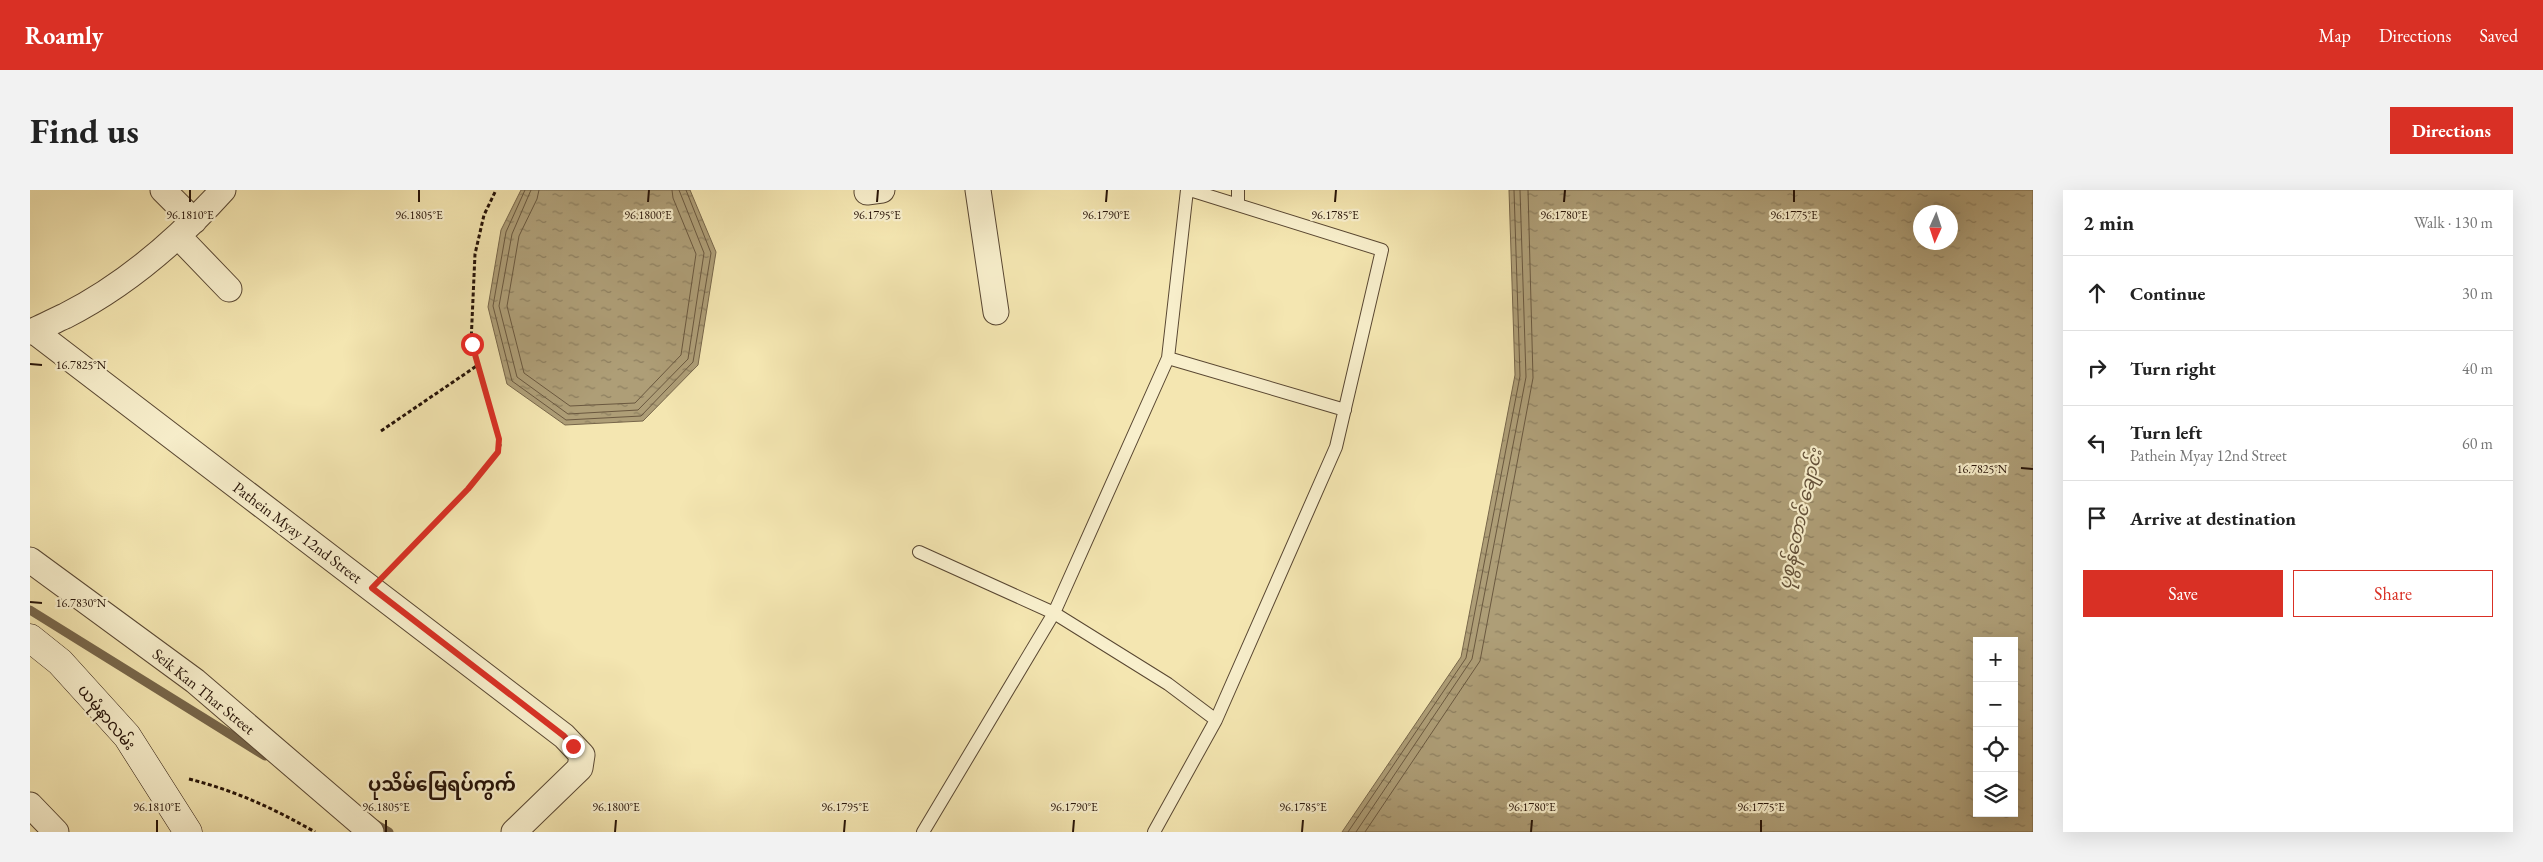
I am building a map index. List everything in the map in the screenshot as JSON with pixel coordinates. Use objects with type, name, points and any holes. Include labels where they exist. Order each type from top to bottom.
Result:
[{"type":"main road","name":"ယမုံနာလမ်း","points":[[30,638],[60,662],[127,736],[188,832]]},
{"type":"street","points":[[163,190],[186,229],[229,289]]},
{"type":"street","points":[[32,331],[91,303],[116,286],[186,229],[222,190]]},
{"type":"street","points":[[978,190],[996,312]]},
{"type":"street","name":"Pathein Myay 12nd Street","points":[[32,331],[564,736],[582,755],[580,768],[514,832]]},
{"type":"street","name":"Seik Kan Thar Street","points":[[30,560],[195,681],[371,832]]},
{"type":"street","points":[[30,805],[56,832]]},
{"type":"lane","points":[[923,832],[1054,613],[1168,358],[1189,190],[1382,250],[1336,447],[1216,720],[1154,832]]},
{"type":"lane","points":[[1238,190],[1238,205]]},
{"type":"lane","points":[[1168,358],[1346,410]]},
{"type":"lane","points":[[919,552],[1054,613],[1168,684],[1216,720]]},
{"type":"path","points":[[372,588],[468,489],[498,452],[499,439],[472,344],[475,254],[484,215],[496,190]]},
{"type":"path","points":[[381,432],[478,365]]},
{"type":"path","points":[[148,768],[226,789],[272,807],[315,832]]},
{"type":"water","points":[[521,190],[690,190],[716,252],[698,365],[643,421],[565,425],[507,384],[488,307],[501,230]]},
{"type":"water","name":"ပုစွန်တောင် ချောင်း","points":[[1509,190],[2033,190],[2033,832],[1342,832],[1461,657],[1515,375]]},
{"type":"waterway","points":[[30,610],[265,756]]},
{"type":"waterway","points":[[374,823],[389,832]]},
{"type":"district","name":"ပုသိမ်မြေရပ်ကွက်","points":[[442,784]]},
{"type":"route","points":[[472,344],[499,439],[498,452],[468,489],[372,588],[564,736],[573,746]]}]
